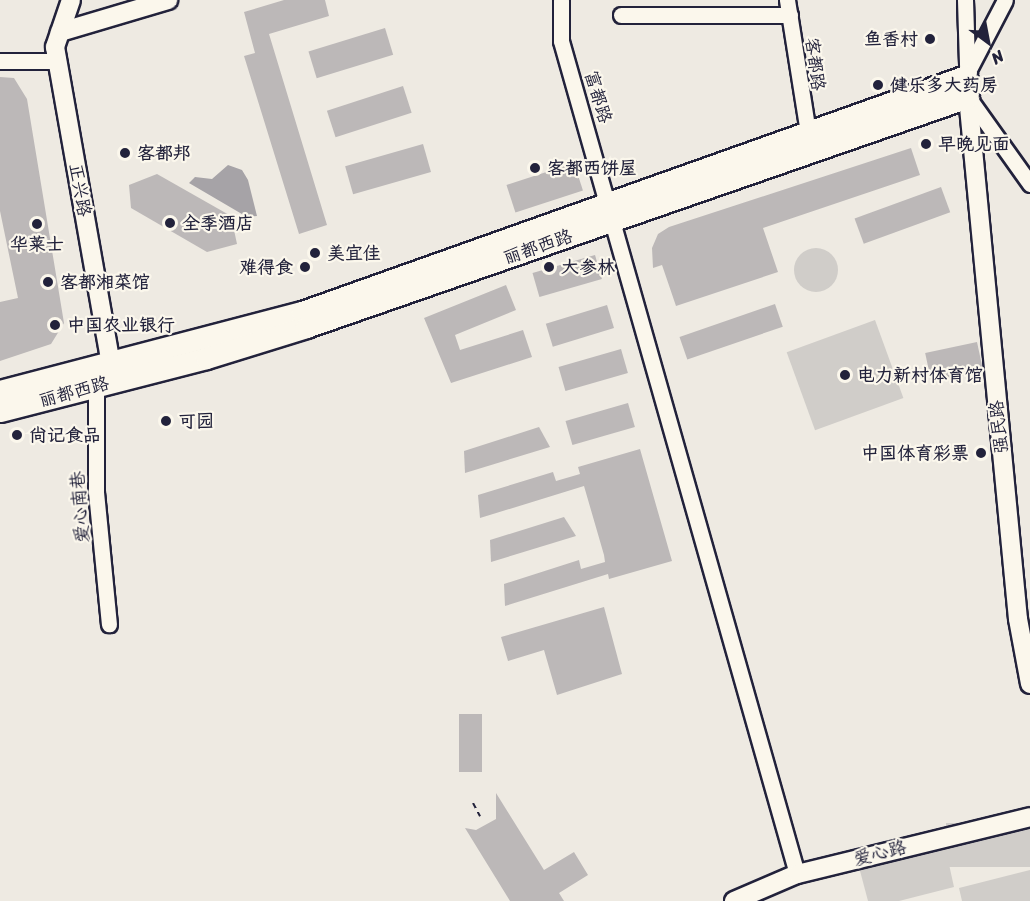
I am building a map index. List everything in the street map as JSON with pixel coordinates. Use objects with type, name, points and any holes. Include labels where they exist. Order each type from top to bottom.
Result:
[{"type":"main road","name":"丽都西路","points":[[612,212],[808,132],[966,75]]},
{"type":"main road","name":"丽都西路","points":[[0,411],[968,97]]},
{"type":"main road","name":"丽都西路","points":[[0,391],[107,377]]},
{"type":"street","name":"正兴路","points":[[71,0],[55,47],[107,377]]},
{"type":"street","points":[[60,32],[168,0]]},
{"type":"street","name":"富都路","points":[[561,0],[561,41],[612,212],[797,874]]},
{"type":"street","points":[[965,0],[968,97],[1030,184]]},
{"type":"street","points":[[966,75],[1005,0]]},
{"type":"street","points":[[621,15],[788,8]]},
{"type":"street","name":"客都路","points":[[788,8],[797,85],[808,132]]},
{"type":"street","points":[[0,61],[58,61]]},
{"type":"street","name":"强民路","points":[[968,97],[1018,619],[1030,684]]},
{"type":"street","name":"爱心南巷","points":[[107,377],[96,492],[109,624]]},
{"type":"street","name":"爱心路","points":[[734,901],[797,874],[1030,817]]},
{"type":"path","points":[[472,803],[480,816]]},
{"type":"shaded area","points":[[228,165],[242,170],[248,180],[257,216],[247,217],[189,183],[195,177],[212,179]]},
{"type":"shaded area","points":[[816,248],[831,255],[838,270],[831,285],[816,292],[801,285],[794,270],[801,255]]},
{"type":"shaded area","name":"电力新村体育馆","points":[[875,320],[903,398],[815,430],[787,352]]},
{"type":"shaded area","points":[[946,823],[1030,823],[1030,867],[946,867]]},
{"type":"shaded area","points":[[945,846],[954,887],[899,901],[868,901],[859,867]]},
{"type":"shaded area","points":[[1030,870],[1030,901],[962,901],[959,888]]},
{"type":"building","points":[[284,0],[325,0],[329,16],[269,34],[327,225],[299,234],[244,56],[255,53],[244,12]]},
{"type":"building","points":[[385,28],[393,55],[317,78],[308,51]]},
{"type":"building","points":[[0,77],[14,78],[27,99],[64,323],[51,344],[0,361],[0,302],[18,298],[0,211]]},
{"type":"building","points":[[403,86],[412,113],[336,137],[327,111]]},
{"type":"building","points":[[423,144],[431,172],[353,194],[345,166]]},
{"type":"building","points":[[911,148],[920,175],[763,228],[778,272],[676,306],[662,265],[653,268],[652,248],[658,234],[669,227]]},
{"type":"building","points":[[574,163],[583,191],[515,213],[506,185]]},
{"type":"building","points":[[157,174],[231,216],[237,244],[207,252],[131,208],[129,185]]},
{"type":"building","points":[[941,187],[950,212],[864,244],[855,218]]},
{"type":"building","points":[[595,255],[602,279],[539,297],[533,273]]},
{"type":"building","points":[[506,285],[516,310],[455,335],[460,350],[523,330],[532,357],[451,383],[424,318]]},
{"type":"building","points":[[775,304],[783,327],[687,360],[680,337]]},
{"type":"building","points":[[607,305],[614,328],[553,347],[546,324]]},
{"type":"building","points":[[977,342],[983,371],[931,382],[925,353]]},
{"type":"building","points":[[621,349],[628,373],[565,391],[559,367]]},
{"type":"building","points":[[628,403],[635,427],[572,445],[566,421]]},
{"type":"building","points":[[539,427],[550,447],[465,473],[464,451]]},
{"type":"building","points":[[640,449],[672,561],[609,579],[608,574],[505,606],[504,584],[579,560],[581,569],[605,562],[604,555],[584,486],[480,518],[478,495],[553,472],[556,481],[580,474],[578,467]]},
{"type":"building","points":[[564,517],[576,536],[491,562],[490,540]]},
{"type":"building","points":[[604,607],[622,674],[557,695],[544,650],[508,661],[501,637]]},
{"type":"building","points":[[459,714],[482,714],[482,772],[459,772]]},
{"type":"building","points":[[496,793],[544,870],[574,852],[588,875],[559,893],[564,901],[510,901],[465,828],[476,830],[496,819]]},
{"type":"place","name":"鱼香村","points":[[930,39]]},
{"type":"place","name":"健乐多大药房","points":[[878,85]]},
{"type":"place","name":"早晚见面","points":[[926,144]]},
{"type":"place","name":"客都邦","points":[[125,153]]},
{"type":"place","name":"客都西饼屋","points":[[535,168]]},
{"type":"place","name":"全季酒店","points":[[170,223]]},
{"type":"place","name":"华莱士","points":[[37,224]]},
{"type":"place","name":"美宜佳","points":[[315,253]]},
{"type":"place","name":"难得食","points":[[305,267]]},
{"type":"place","name":"大参林","points":[[549,267]]},
{"type":"place","name":"客都湘菜馆","points":[[48,282]]},
{"type":"place","name":"中国农业银行","points":[[55,325]]},
{"type":"place","name":"电力新村体育馆","points":[[845,375]]},
{"type":"place","name":"可园","points":[[166,421]]},
{"type":"place","name":"尚记食品","points":[[17,435]]},
{"type":"place","name":"中国体育彩票","points":[[981,453]]}]
